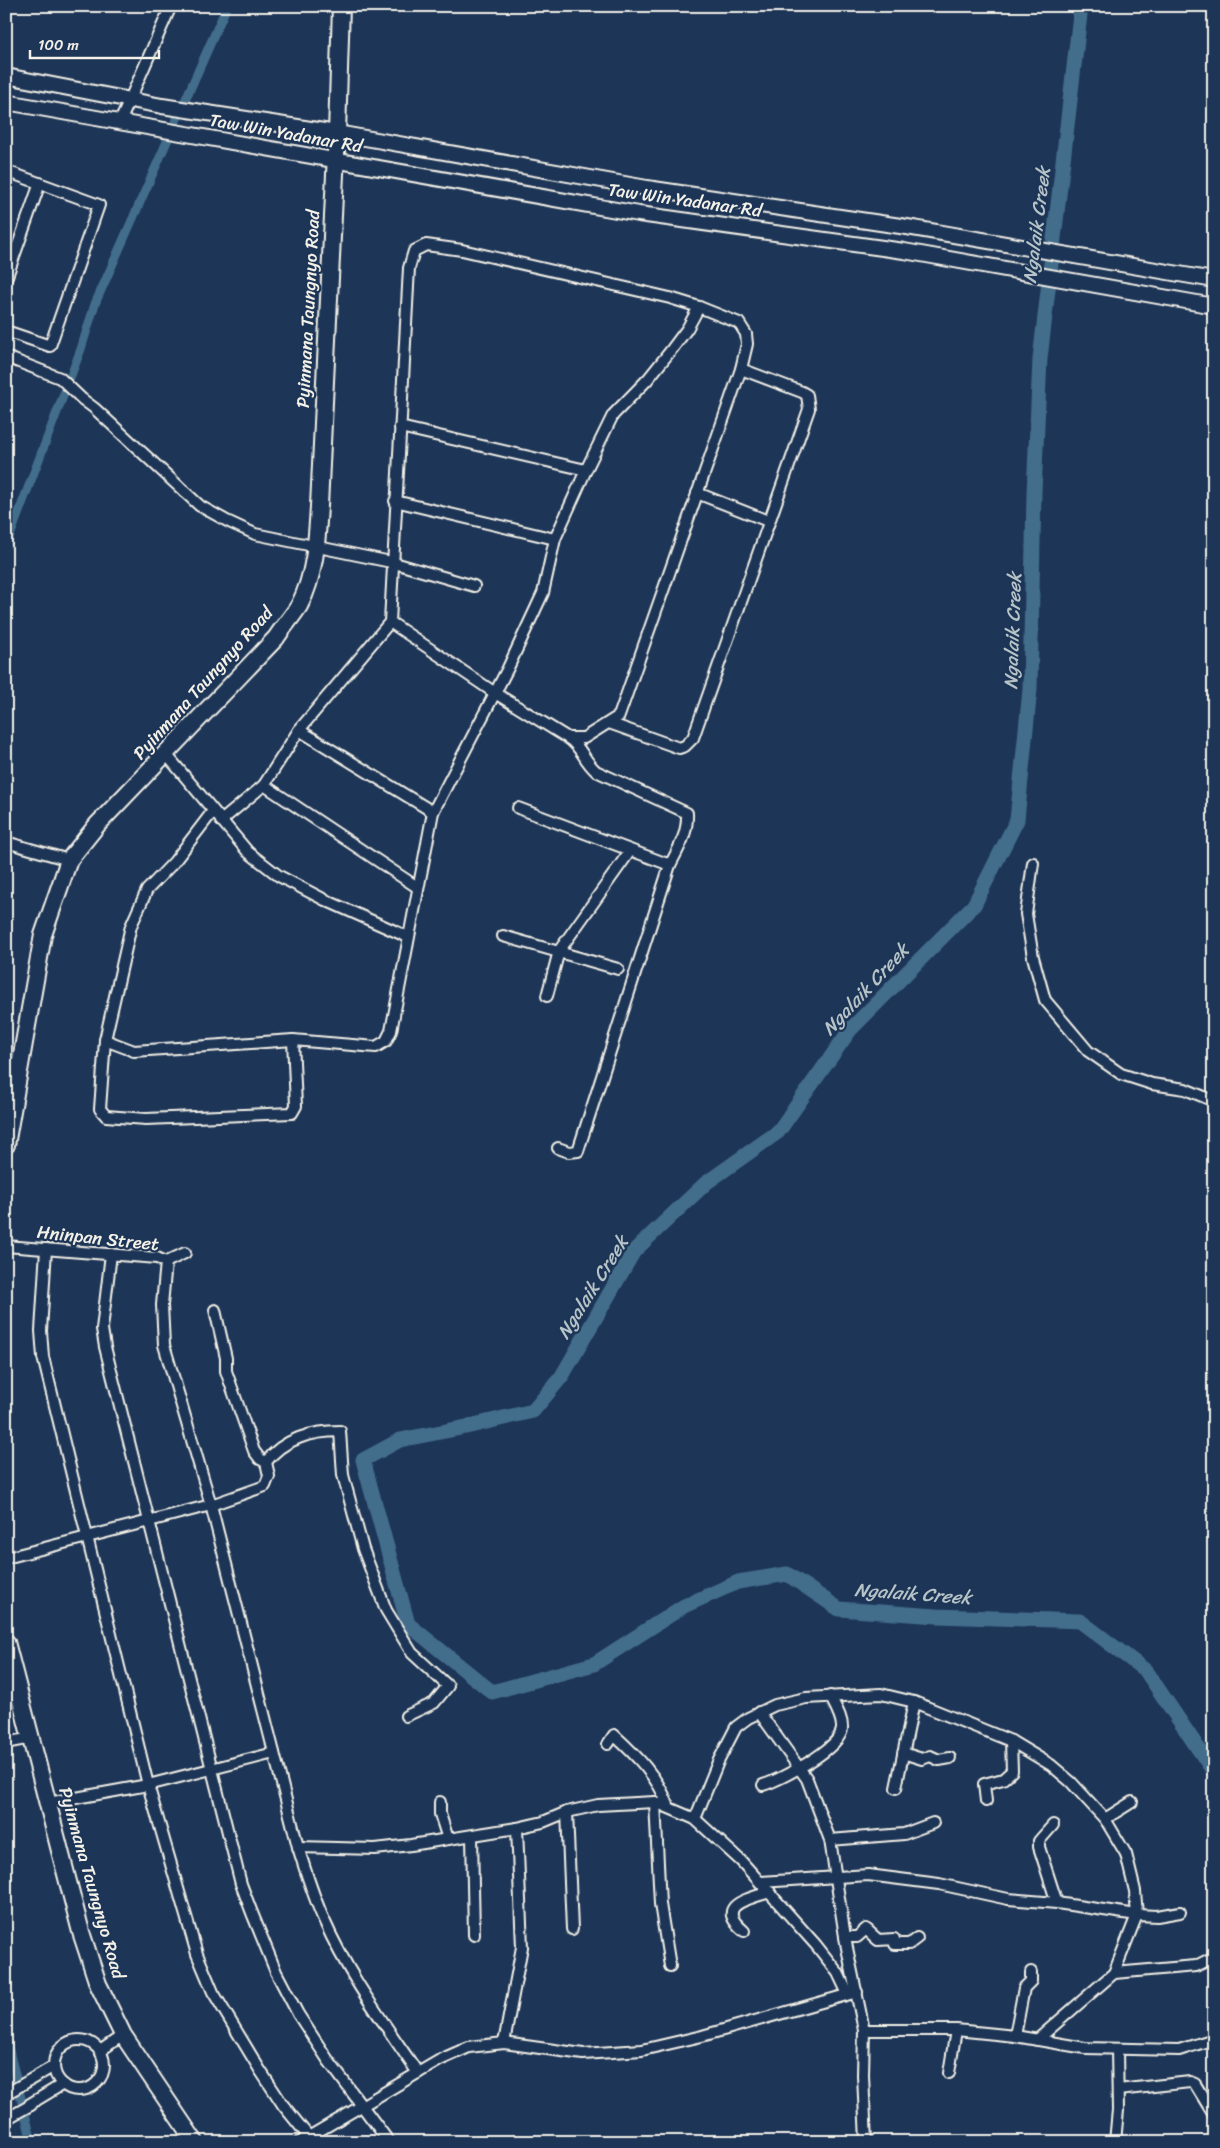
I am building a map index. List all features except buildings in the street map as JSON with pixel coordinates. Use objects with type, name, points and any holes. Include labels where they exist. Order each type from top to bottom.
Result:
[{"type":"main road","name":"Pyinmana Taungnyo Road","points":[[6,1145],[44,935],[69,860],[97,825],[276,638],[299,606],[310,577],[316,545],[337,133],[341,6]]},
{"type":"main road","name":"Taw Win Yadanar Rd","points":[[6,76],[162,106],[337,133],[647,188],[907,227],[1214,280]]},
{"type":"main road","name":"Taw Win Yadanar Rd","points":[[6,102],[639,214],[904,251],[1214,306]]},
{"type":"main road","name":"Pyinmana Taungnyo Road","points":[[6,1642],[89,1958],[108,2006],[123,2035],[195,2142]]},
{"type":"street","points":[[120,122],[171,6]]},
{"type":"street","points":[[6,171],[99,205],[50,346],[6,331]]},
{"type":"street","points":[[7,275],[40,183]]},
{"type":"street","points":[[221,821],[264,784],[299,730],[390,622],[391,562],[409,268],[414,250],[426,245],[471,252],[670,298],[739,323],[746,334],[747,344],[741,369],[619,716],[584,738],[568,738]]},
{"type":"street","points":[[105,1040],[134,1051],[293,1040],[376,1047],[386,1042],[392,1031],[417,887],[433,812],[495,693],[543,593],[555,539],[613,415],[648,379],[672,349],[687,330],[699,307]]},
{"type":"street","points":[[6,357],[60,378],[200,506],[227,522],[255,534],[316,545],[391,562],[474,586]]},
{"type":"street","points":[[609,723],[679,748],[690,743],[809,409],[808,400],[802,392],[741,369]]},
{"type":"street","points":[[400,427],[586,470]]},
{"type":"street","points":[[697,493],[768,521]]},
{"type":"street","points":[[395,502],[555,539]]},
{"type":"street","points":[[390,622],[495,693],[577,744],[586,762],[596,771],[687,813],[688,824],[682,844],[670,865],[578,1151],[569,1152],[558,1148]]},
{"type":"street","points":[[299,730],[433,812]]},
{"type":"street","points":[[166,754],[248,852],[279,876],[325,900],[408,937]]},
{"type":"street","points":[[264,784],[417,887]]},
{"type":"street","points":[[518,808],[670,865]]},
{"type":"street","points":[[213,811],[174,862],[147,890],[131,926],[105,1040],[101,1112],[106,1116],[146,1119],[292,1113],[296,1106],[293,1040]]},
{"type":"street","points":[[6,842],[69,860]]},
{"type":"street","points":[[547,996],[559,952],[630,851]]},
{"type":"street","points":[[1032,863],[1026,914],[1033,957],[1045,1000],[1088,1051],[1121,1074],[1152,1084],[1185,1089],[1214,1101]]},
{"type":"street","points":[[503,936],[618,969]]},
{"type":"street","name":"Hninpan Street","points":[[6,1246],[157,1258],[166,1262],[185,1253]]},
{"type":"street","points":[[46,1249],[41,1331],[43,1357],[148,1785],[188,1927],[213,1992],[283,2105],[311,2139]]},
{"type":"street","points":[[111,1254],[102,1329],[103,1338],[241,1884],[276,1972],[298,2014],[389,2142]]},
{"type":"street","points":[[166,1262],[162,1305],[164,1345],[211,1506],[298,1847],[315,1897],[336,1945],[355,1980],[418,2073]]},
{"type":"street","points":[[215,1310],[226,1358],[226,1371],[254,1451],[260,1459],[266,1462]]},
{"type":"street","points":[[6,1558],[211,1506],[265,1486],[269,1476],[266,1462],[273,1453],[297,1438],[322,1431],[340,1431],[343,1475],[363,1549],[386,1610],[412,1654],[448,1686],[434,1703],[406,1716]]},
{"type":"street","points":[[696,1819],[718,1762],[736,1728],[759,1712],[788,1701],[830,1696],[881,1694],[914,1702],[1011,1742],[1051,1765],[1072,1782],[1105,1818],[1126,1854],[1135,1890],[1137,1916],[1114,1973],[1037,2040]]},
{"type":"street","points":[[762,1785],[786,1777],[825,1750],[839,1737],[842,1727],[841,1720],[830,1696]]},
{"type":"street","points":[[896,1788],[914,1702]]},
{"type":"street","points":[[759,1712],[800,1766],[817,1800],[830,1840],[852,1993],[864,2030],[863,2075],[866,2142]]},
{"type":"street","points":[[608,1744],[614,1735],[628,1746],[662,1788],[668,1805]]},
{"type":"street","points":[[6,1743],[32,1738]]},
{"type":"street","points":[[986,1801],[984,1784],[1003,1779],[1012,1771],[1011,1742]]},
{"type":"street","points":[[48,1803],[148,1785],[274,1753]]},
{"type":"street","points":[[903,1753],[922,1759],[930,1756],[939,1760],[950,1758]]},
{"type":"street","points":[[440,1802],[440,1814],[448,1839]]},
{"type":"street","points":[[298,1847],[375,1850],[517,1828],[543,1822],[567,1812],[598,1805],[655,1802],[668,1805],[696,1819],[761,1882],[833,1966],[852,1993]]},
{"type":"street","points":[[655,1802],[660,1904],[670,1966]]},
{"type":"street","points":[[1105,1818],[1132,1802]]},
{"type":"street","points":[[567,1812],[572,1929]]},
{"type":"street","points":[[830,1840],[904,1834],[933,1823]]},
{"type":"street","points":[[1054,1824],[1039,1841],[1039,1847],[1057,1903]]},
{"type":"street","points":[[504,2043],[522,1947],[517,1828]]},
{"type":"street","points":[[472,1836],[474,1935]]},
{"type":"street","points":[[761,1882],[835,1876],[891,1876],[1008,1899],[1057,1903],[1137,1916],[1157,1916],[1180,1912]]},
{"type":"street","points":[[744,1931],[733,1921],[731,1915],[734,1907],[741,1902],[770,1892]]},
{"type":"street","points":[[845,1937],[857,1937],[866,1929],[878,1940],[894,1939],[896,1944],[909,1944],[917,1938]]},
{"type":"street","points":[[1114,1973],[1196,1966],[1214,1956]]},
{"type":"street","points":[[1015,2036],[1024,1988],[1031,1981],[1031,1972]]},
{"type":"street","points":[[300,2142],[311,2139],[361,2105],[468,2047],[504,2043],[583,2054],[642,2050],[702,2036],[852,1993]]},
{"type":"street","points":[[864,2030],[956,2030],[1015,2036],[1085,2048],[1117,2049],[1179,2050],[1214,2039]]},
{"type":"street","points":[[949,2073],[956,2030]]},
{"type":"street","points":[[100,2051],[123,2035]]},
{"type":"street","points":[[72,2040],[88,2041],[100,2051],[104,2066],[98,2081],[85,2089],[70,2088],[63,2084],[56,2076],[54,2066],[58,2050],[72,2040]]},
{"type":"street","points":[[1115,2142],[1118,2090],[1117,2049]]},
{"type":"street","points":[[9,2092],[54,2066]]},
{"type":"street","points":[[1118,2090],[1190,2082],[1195,2084],[1214,2115]]},
{"type":"street","points":[[6,2118],[63,2084]]},
{"type":"waterway","points":[[6,546],[81,349],[95,304],[227,6]]},
{"type":"waterway","name":"Ngalaik Creek","points":[[1081,6],[1040,359],[1034,493],[1030,689],[1017,820],[974,905],[850,1030],[778,1132],[706,1183],[634,1251],[562,1376],[533,1411],[400,1440],[363,1460],[408,1624],[492,1692],[594,1664],[684,1606],[738,1582],[787,1574],[839,1609],[937,1616],[1080,1621],[1146,1671],[1214,1772]]},
{"type":"waterway","points":[[6,2038],[32,2142]]}]
